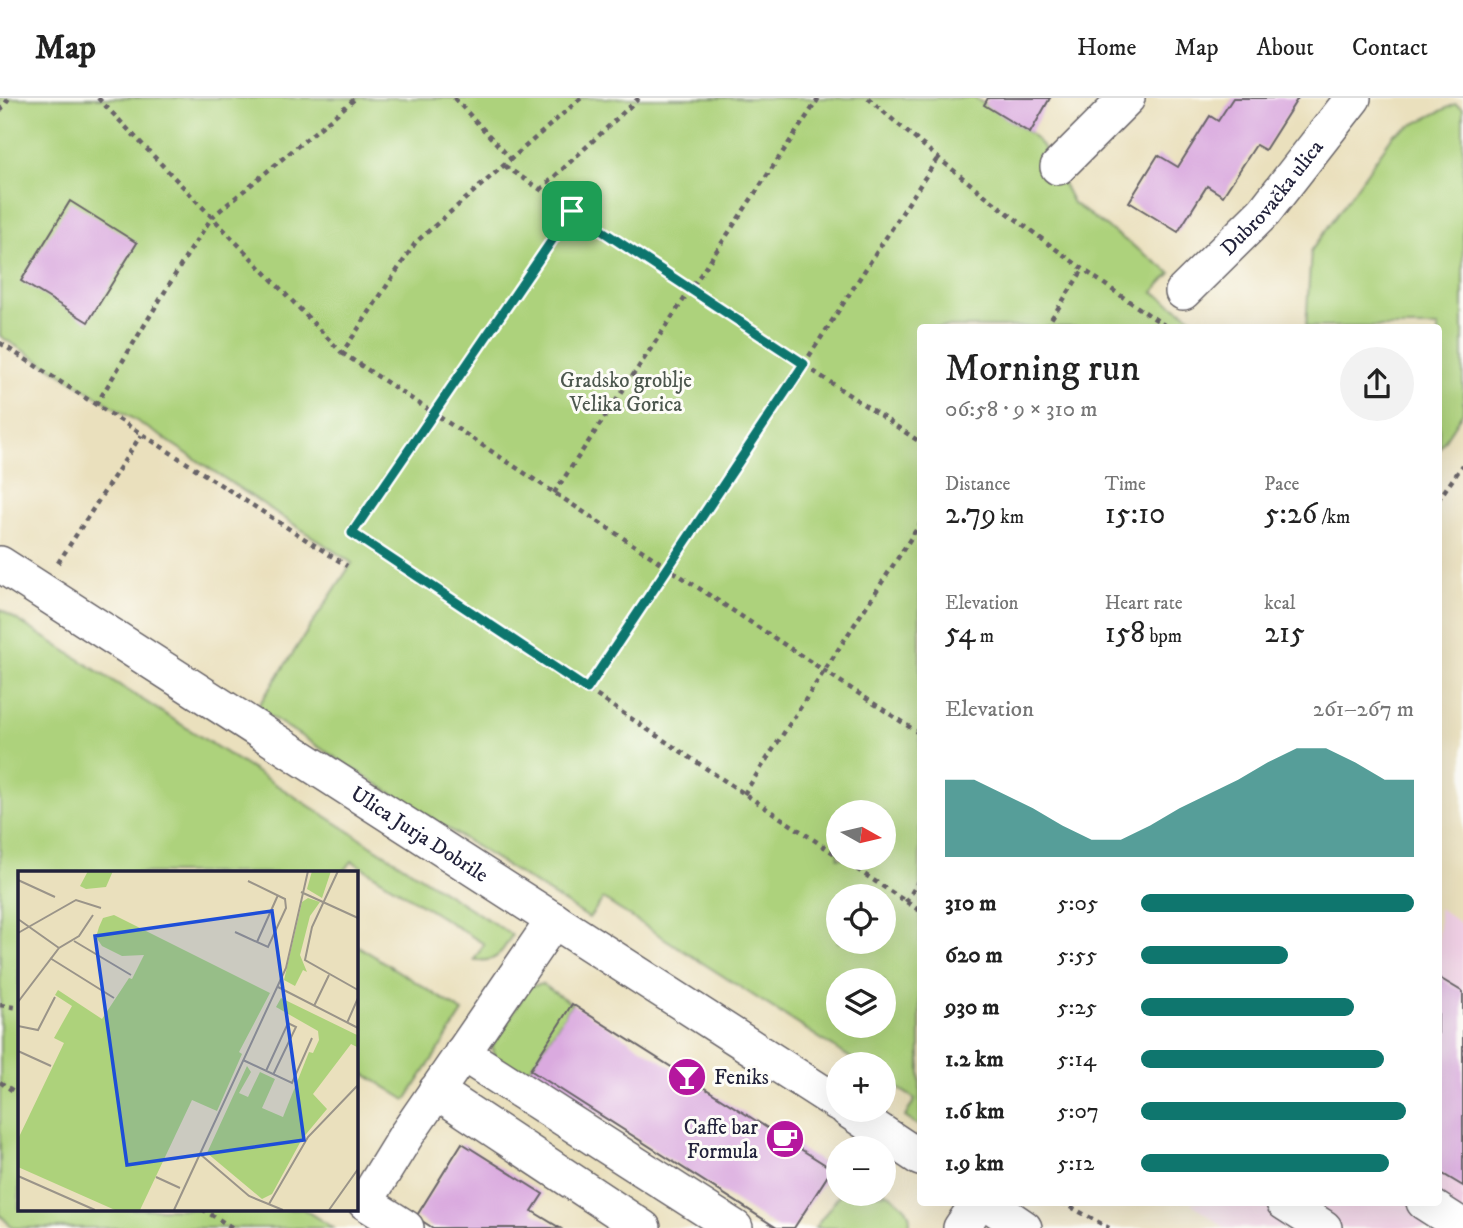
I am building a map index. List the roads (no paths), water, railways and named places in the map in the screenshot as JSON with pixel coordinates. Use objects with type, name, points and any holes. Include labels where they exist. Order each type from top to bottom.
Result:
[{"type":"street","points":[[1058,167],[1127,98]]},
{"type":"street","name":"Dubrovačka ulica","points":[[1183,292],[1264,212],[1353,98]]},
{"type":"street","name":"Ulica Jurja Dobrile","points":[[1,566],[826,1095]]},
{"type":"street","points":[[406,1228],[365,1202],[436,1091],[554,920]]},
{"type":"street","points":[[462,1054],[735,1228]]},
{"type":"street","points":[[436,1091],[643,1228]]},
{"type":"street","points":[[866,1122],[917,1156]]},
{"type":"street","points":[[961,1228],[976,1206]]},
{"type":"street","points":[[992,1206],[1024,1228]]},
{"type":"street","points":[[1289,1206],[1324,1228]]},
{"type":"street","points":[[1429,1206],[1463,1227]]},
{"type":"place","name":"Feniks","points":[[687,1077]]},
{"type":"place","name":"Caffe bar Formula","points":[[785,1139]]},
{"type":"park label","name":"Gradsko groblje Velika Gorica","points":[[626,392]]}]
